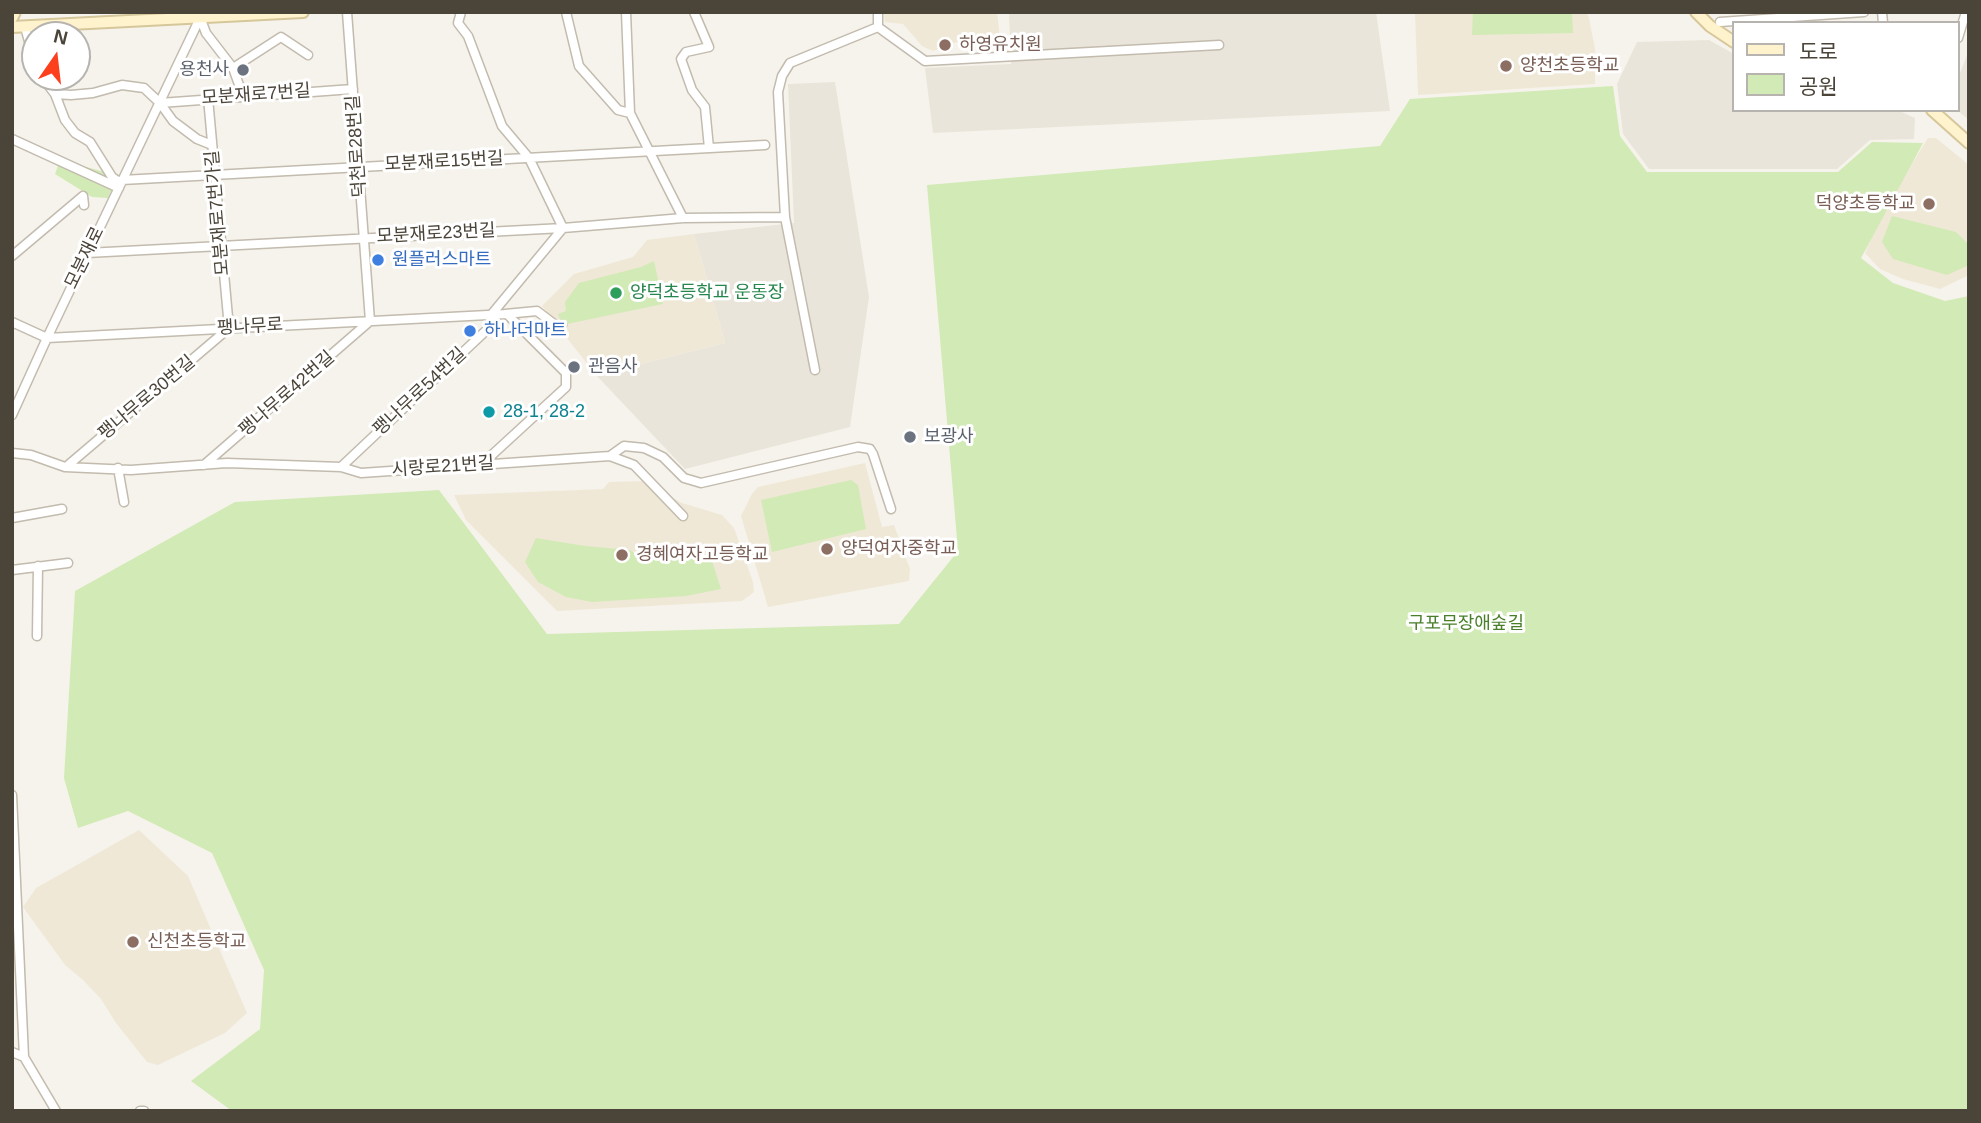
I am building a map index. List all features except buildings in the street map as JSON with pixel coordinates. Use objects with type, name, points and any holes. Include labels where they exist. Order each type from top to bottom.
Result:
[{"type":"main road","points":[[91,22],[198,15],[303,12]]},
{"type":"main road","points":[[1696,12],[1718,26],[1732,40]]},
{"type":"main road","points":[[1934,112],[1969,143]]},
{"type":"street","name":"덕천로28번길","points":[[347,12],[370,321]]},
{"type":"street","points":[[461,12],[458,23],[468,36],[502,126],[528,158],[562,228],[491,315]]},
{"type":"street","points":[[566,12],[579,66],[618,110],[630,113]]},
{"type":"street","points":[[626,12],[630,113],[683,218]]},
{"type":"street","points":[[694,12],[709,47],[686,52],[681,59],[692,90],[705,107],[709,148]]},
{"type":"street","points":[[878,12],[878,27]]},
{"type":"street","points":[[1718,12],[1718,26],[1732,25]]},
{"type":"street","points":[[1770,21],[1864,12]]},
{"type":"street","points":[[1960,32],[1966,12]]},
{"type":"street","points":[[198,15],[206,33],[233,68],[243,96]]},
{"type":"street","name":"모분재로","points":[[12,415],[160,103],[198,15]]},
{"type":"street","points":[[878,27],[925,61],[1219,45]]},
{"type":"street","points":[[815,370],[785,217],[778,92],[782,76],[790,63],[878,27]]},
{"type":"street","points":[[233,68],[281,37],[308,55]]},
{"type":"street","points":[[55,94],[71,96],[122,85],[144,88],[160,103],[173,121],[197,139],[212,145]]},
{"type":"street","name":"모분재로7번길","points":[[160,103],[353,89]]},
{"type":"street","points":[[53,91],[65,120],[75,133],[90,142],[113,177],[121,184]]},
{"type":"street","name":"모분재로7번가길","points":[[208,98],[229,328]]},
{"type":"street","points":[[12,139],[121,184]]},
{"type":"street","name":"모분재로15번길","points":[[121,184],[215,174],[765,145]]},
{"type":"street","points":[[12,256],[83,197],[84,205]]},
{"type":"street","name":"모분재로23번길","points":[[87,253],[562,228],[683,218],[785,217]]},
{"type":"street","name":"팽나무로","points":[[491,315],[537,311],[558,327],[562,325]]},
{"type":"street","name":"팽나무로","points":[[12,322],[47,338],[507,314],[566,373],[566,387],[506,439],[481,465]]},
{"type":"street","name":"팽나무로54번길","points":[[341,467],[493,324],[491,315]]},
{"type":"street","name":"팽나무로42번길","points":[[204,465],[370,321]]},
{"type":"street","name":"팽나무로30번길","points":[[65,467],[229,328]]},
{"type":"street","name":"시랑로21번길","points":[[12,453],[31,455],[65,467],[118,468],[228,463],[341,467],[361,472],[610,456],[624,446],[645,448],[663,457],[684,478],[701,483],[858,447],[870,449],[873,454],[891,509]]},
{"type":"street","points":[[610,456],[634,465],[683,516]]},
{"type":"street","points":[[118,468],[124,502]]},
{"type":"street","points":[[12,519],[62,509]]},
{"type":"street","points":[[12,570],[68,563]]},
{"type":"street","points":[[37,636],[38,566]]},
{"type":"street","points":[[12,794],[15,931],[24,1057],[56,1111]]},
{"type":"street","points":[[12,1052],[24,1057]]},
{"type":"shaded area","points":[[884,12],[997,12],[1000,39],[957,42],[933,51],[922,46],[903,24],[885,22]]},
{"type":"shaded area","points":[[1009,12],[1376,12],[1390,111],[933,133],[925,68],[1011,64]]},
{"type":"shaded area","name":"양천초등학교","points":[[1415,12],[1586,12],[1595,49],[1595,84],[1418,95]]},
{"type":"shaded area","points":[[1709,40],[1732,53],[1732,112],[1902,112],[1915,118],[1914,139],[1870,140],[1837,169],[1649,169],[1623,134],[1617,84],[1637,42]]},
{"type":"shaded area","points":[[1969,50],[1969,120],[1959,112],[1960,73]]},
{"type":"shaded area","points":[[835,82],[869,297],[850,427],[685,469],[596,375],[725,343],[694,234],[794,223],[788,84]]},
{"type":"shaded area","name":"덕양초등학교","points":[[1928,138],[1936,138],[1969,165],[1969,275],[1940,289],[1903,279],[1880,269],[1865,253],[1901,181]]},
{"type":"shaded area","points":[[694,234],[725,343],[596,375],[542,306],[574,274],[633,257],[647,240]]},
{"type":"shaded area","name":"양덕여자중학교","points":[[865,463],[882,527],[894,525],[910,569],[909,581],[768,607],[741,516],[752,494],[758,487]]},
{"type":"shaded area","name":"경혜여자고등학교","points":[[643,481],[682,503],[722,515],[734,528],[754,592],[742,601],[557,611],[466,520],[454,495],[603,489],[609,482]]},
{"type":"shaded area","name":"신천초등학교","points":[[139,830],[188,876],[247,1013],[225,1033],[158,1065],[147,1062],[101,999],[65,965],[23,907],[36,888]]},
{"type":"green space","points":[[1473,12],[1572,12],[1573,33],[1472,35]]},
{"type":"green space","name":"구포무장애숲길","points":[[1613,86],[1620,136],[1647,172],[1838,172],[1872,142],[1923,143],[1861,258],[1893,283],[1945,301],[1969,296],[1969,1111],[232,1111],[191,1081],[260,1029],[264,970],[212,853],[128,811],[78,828],[64,778],[75,591],[235,502],[439,490],[547,634],[899,624],[958,551],[927,185],[1380,146],[1410,99]]},
{"type":"green space","points":[[60,160],[105,172],[113,186],[108,198],[92,197],[55,174]]},
{"type":"green space","points":[[1892,216],[1956,232],[1969,245],[1969,265],[1947,275],[1893,259],[1882,242]]},
{"type":"green space","name":"양덕초등학교 운동장","points":[[654,261],[663,304],[562,325],[558,314],[566,311],[565,302],[579,283]]},
{"type":"green space","points":[[851,480],[858,485],[866,529],[772,552],[761,500]]},
{"type":"green space","points":[[536,538],[630,550],[640,558],[711,558],[721,589],[686,596],[592,602],[566,597],[538,582],[525,562]]},
{"type":"place","name":"하영유치원","points":[[945,45]]},
{"type":"place","name":"양천초등학교","points":[[1506,66]]},
{"type":"place","name":"용천사","points":[[243,70]]},
{"type":"place","name":"덕양초등학교","points":[[1929,204]]},
{"type":"place","name":"원플러스마트","points":[[378,260]]},
{"type":"place","name":"양덕초등학교 운동장","points":[[616,293]]},
{"type":"place","name":"하나더마트","points":[[470,331]]},
{"type":"place","name":"관음사","points":[[574,367]]},
{"type":"place","name":"28-1, 28-2","points":[[489,412]]},
{"type":"place","name":"보광사","points":[[910,437]]},
{"type":"place","name":"양덕여자중학교","points":[[827,549]]},
{"type":"place","name":"경혜여자고등학교","points":[[622,555]]},
{"type":"place","name":"신천초등학교","points":[[133,942]]}]
